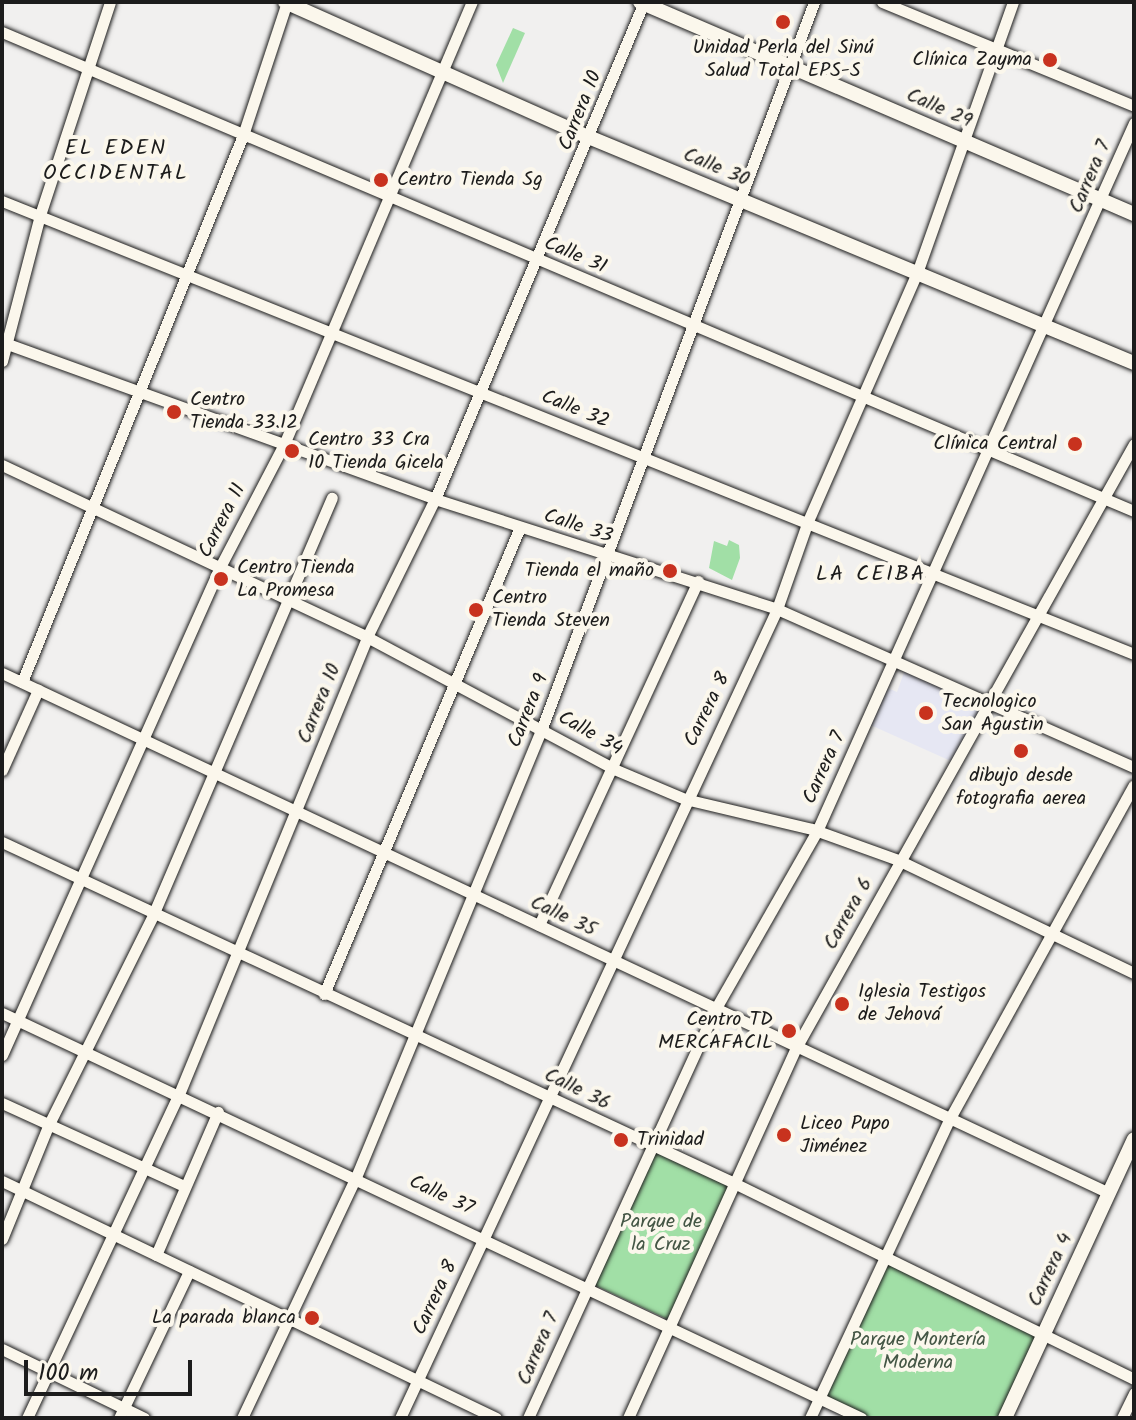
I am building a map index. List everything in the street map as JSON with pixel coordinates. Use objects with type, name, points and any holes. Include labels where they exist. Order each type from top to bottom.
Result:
[{"type":"street","points":[[2,361],[40,215],[110,2]]},
{"type":"street","points":[[22,682],[142,394],[185,276],[243,135],[286,2]]},
{"type":"street","name":"Calle 30","points":[[286,2],[591,138],[1134,363]]},
{"type":"street","name":"Carrera 11","points":[[2,1055],[83,882],[142,739],[220,567],[285,442],[472,2]]},
{"type":"street","name":"Calle 29","points":[[642,2],[1134,214]]},
{"type":"street","name":"Carrera 10","points":[[27,1418],[110,1233],[144,1170],[179,1094],[367,637],[435,499],[536,259],[591,138],[642,2]]},
{"type":"street","name":"Carrera 9","points":[[242,1418],[356,1177],[542,728],[814,2]]},
{"type":"street","points":[[882,2],[1134,106]]},
{"type":"street","name":"Carrera 8","points":[[400,1418],[685,799],[777,609],[808,521],[865,398],[917,273],[959,140],[1013,2]]},
{"type":"street","name":"Calle 31","points":[[2,32],[1134,511]]},
{"type":"street","name":"Carrera 7","points":[[528,1418],[716,1008],[817,831],[892,660],[1047,327],[1134,123]]},
{"type":"street","name":"Calle 32","points":[[2,201],[1134,654]]},
{"type":"street","name":"Calle 33","points":[[5,342],[435,499],[609,556],[698,581],[777,609],[1134,767]]},
{"type":"street","name":"Carrera 6","points":[[628,1418],[732,1182],[797,1046],[1036,613],[1106,499],[1134,444]]},
{"type":"street","name":"Calle 34","points":[[2,465],[367,637],[614,769],[685,799],[817,831],[898,860],[1052,938],[1134,973]]},
{"type":"street","points":[[2,1239],[48,1126],[88,1053],[153,915],[332,498]]},
{"type":"street","points":[[324,994],[520,527]]},
{"type":"street","points":[[539,925],[614,769],[698,581]]},
{"type":"street","name":"Calle 35","points":[[2,673],[1109,1193]]},
{"type":"street","points":[[2,770],[38,690]]},
{"type":"street","points":[[810,1418],[950,1118],[1134,785]]},
{"type":"street","name":"Calle 36","points":[[2,842],[236,954],[732,1182],[1134,1379]]},
{"type":"street","name":"Calle 37","points":[[2,1013],[484,1235],[861,1418]]},
{"type":"street","points":[[2,1103],[184,1186]]},
{"type":"street","points":[[156,1255],[218,1112]]},
{"type":"street","name":"Carrera 4","points":[[1005,1418],[1134,1139]]},
{"type":"street","points":[[2,1181],[496,1418]]},
{"type":"street","points":[[122,1413],[189,1271]]},
{"type":"street","points":[[2,1349],[122,1413],[144,1418]]},
{"type":"street","points":[[1122,1418],[1134,1393]]},
{"type":"shaded area","name":"Tecnologico San Agustin","points":[[906,667],[986,704],[953,762],[866,723],[883,686],[897,692]]},
{"type":"green space","points":[[513,28],[525,33],[503,83],[496,65]]},
{"type":"green space","points":[[729,540],[739,545],[740,558],[732,580],[709,568],[714,541],[727,546]]},
{"type":"green space","name":"Parque de la Cruz","points":[[652,1151],[731,1186],[669,1320],[590,1283]]},
{"type":"green space","name":"Parque Montería Moderna","points":[[886,1261],[1039,1338],[1000,1418],[872,1418],[826,1396]]},
{"type":"place","name":"Unidad Perla del Sinú Salud Total EPS-S","points":[[783,22]]},
{"type":"place","name":"Clínica Zayma","points":[[1050,60]]},
{"type":"place","name":"Centro Tienda Sg","points":[[381,180]]},
{"type":"place","name":"Centro Tienda 33.12","points":[[174,412]]},
{"type":"place","name":"Clínica Central","points":[[1075,444]]},
{"type":"place","name":"Centro 33 Cra 10 Tienda Gicela","points":[[292,451]]},
{"type":"place","name":"Tienda el maño","points":[[670,571]]},
{"type":"place","name":"Centro Tienda La Promesa","points":[[221,579]]},
{"type":"place","name":"Centro Tienda Steven","points":[[476,610]]},
{"type":"place","name":"Tecnologico San Agustin","points":[[926,713]]},
{"type":"place","name":"dibujo desde fotografia aerea","points":[[1021,751]]},
{"type":"place","name":"Iglesia Testigos de Jehová","points":[[842,1004]]},
{"type":"place","name":"Centro TD MERCAFACIL","points":[[789,1031]]},
{"type":"place","name":"Liceo Pupo Jiménez","points":[[784,1135]]},
{"type":"place","name":"Trinidad","points":[[621,1140]]},
{"type":"place","name":"La parada blanca","points":[[312,1318]]},
{"type":"district","name":"EL EDEN OCCIDENTAL","points":[[116,160]]},
{"type":"district","name":"LA CEIBA","points":[[871,575]]}]
